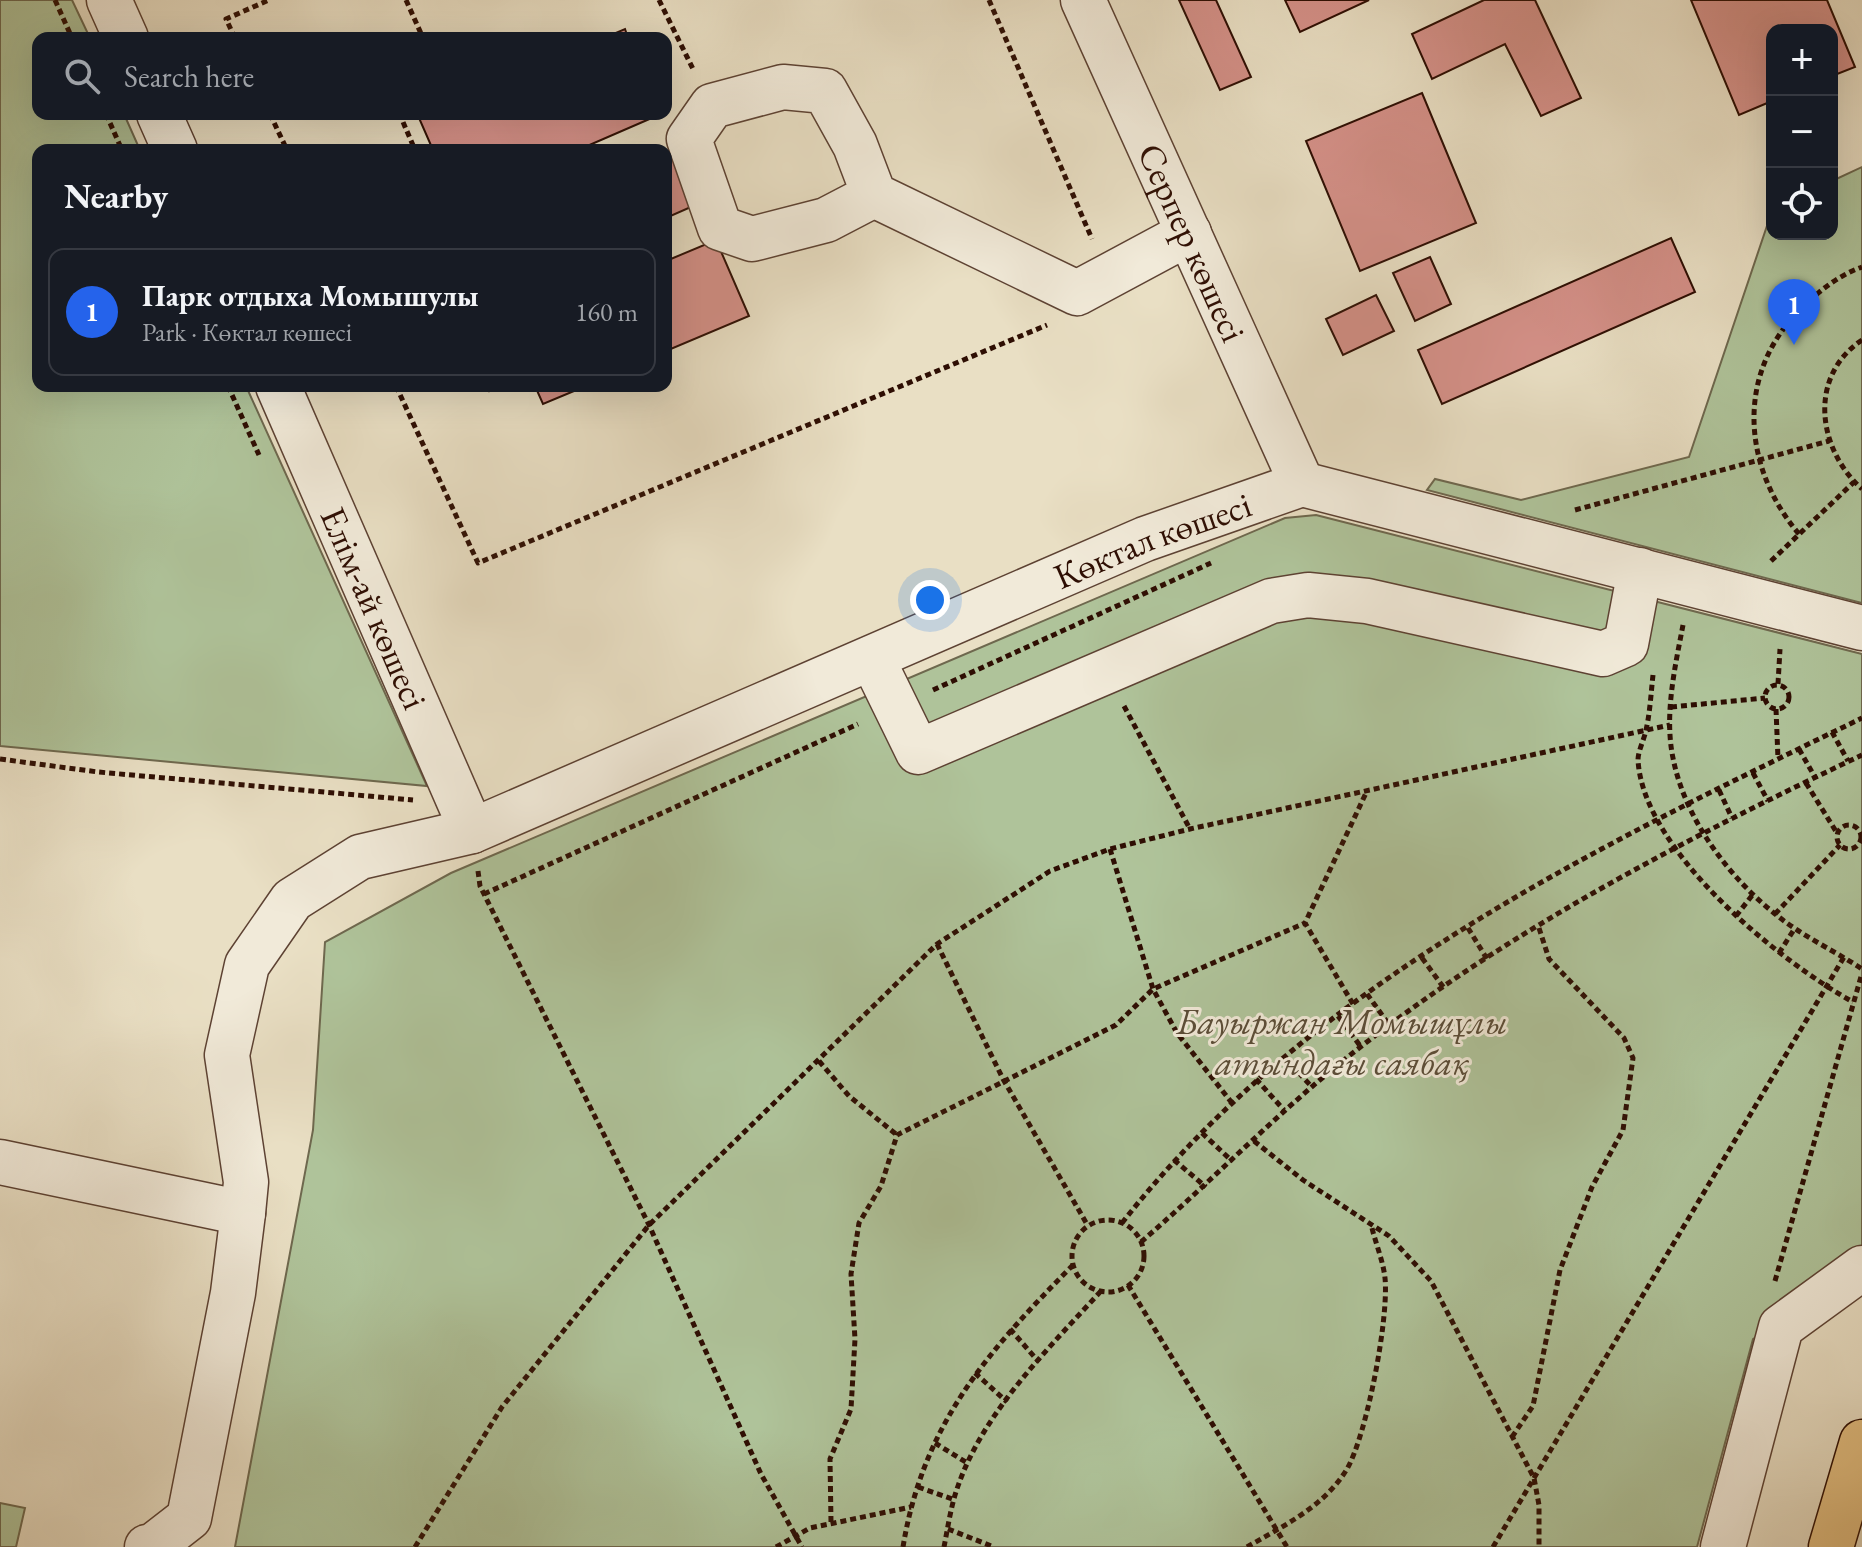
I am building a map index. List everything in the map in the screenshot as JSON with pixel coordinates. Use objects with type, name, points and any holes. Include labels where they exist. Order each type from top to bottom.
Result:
[{"type":"main road","points":[[1831,1547],[1862,1442]]},
{"type":"street","points":[[109,0],[123,32]]},
{"type":"street","name":"Серпер көшесі","points":[[1083,0],[1302,484]]},
{"type":"street","points":[[874,195],[826,220],[752,239],[720,228],[689,139],[712,106],[783,87],[825,91],[855,145],[874,195],[1092,285],[1189,233]]},
{"type":"street","points":[[162,120],[172,144]]},
{"type":"street","name":"Елім-ай көшесі","points":[[281,392],[472,831]]},
{"type":"street","points":[[1302,484],[1862,628]]},
{"type":"street","name":"Көктал көшесі","points":[[147,1547],[153,1546],[189,1518],[233,1293],[246,1182],[227,1055],[247,965],[292,900],[360,857],[472,831],[1145,539],[1302,484]]},
{"type":"street","points":[[872,658],[918,752],[1271,601],[1308,595],[1367,601],[1603,654],[1626,644],[1640,570]]},
{"type":"street","points":[[0,1162],[243,1213]]},
{"type":"street","points":[[1723,1547],[1781,1327],[1862,1268]]},
{"type":"path","points":[[55,0],[69,32]]},
{"type":"path","points":[[232,32],[226,19],[269,0]]},
{"type":"path","points":[[406,0],[420,32]]},
{"type":"path","points":[[659,0],[712,106]]},
{"type":"path","points":[[399,392],[478,563],[1071,315],[1092,285],[989,0]]},
{"type":"path","points":[[109,120],[119,144]]},
{"type":"path","points":[[273,120],[284,144]]},
{"type":"path","points":[[402,120],[412,144]]},
{"type":"path","points":[[1799,534],[1775,500],[1758,460],[1753,405],[1771,347],[1791,318],[1848,272],[1862,267]]},
{"type":"path","points":[[1862,340],[1837,367],[1826,394],[1824,422],[1845,475],[1862,489]]},
{"type":"path","points":[[1573,510],[1829,441]]},
{"type":"path","points":[[1766,566],[1854,482]]},
{"type":"path","points":[[1684,618],[1670,725],[1673,758],[1689,805],[1725,864],[1775,914],[1862,971],[1770,1294]]},
{"type":"path","points":[[1778,684],[1780,642]]},
{"type":"path","points":[[1654,669],[1647,728],[1638,758],[1645,788],[1658,820],[1675,845],[1736,916],[1779,953],[1853,1002]]},
{"type":"path","points":[[1105,672],[1190,829]]},
{"type":"path","points":[[1778,684],[1788,689],[1790,697],[1784,707],[1776,709],[1768,705],[1765,698],[1767,689],[1778,684]]},
{"type":"path","points":[[1671,707],[1765,698]]},
{"type":"path","points":[[484,894],[896,707]]},
{"type":"path","points":[[1776,709],[1778,759]]},
{"type":"path","points":[[1122,1223],[1174,1160],[1256,1079],[1367,994],[1562,869],[1862,718]]},
{"type":"path","points":[[415,1547],[502,1407],[649,1225],[937,944],[1050,871],[1110,849],[1670,725]]},
{"type":"path","points":[[1832,732],[1848,761]]},
{"type":"path","points":[[1799,749],[1816,779]]},
{"type":"path","points":[[1141,1242],[1206,1187],[1284,1110],[1361,1047],[1444,988],[1538,925],[1675,845],[1862,755]]},
{"type":"path","points":[[0,759],[98,772],[413,800]]},
{"type":"path","points":[[1753,773],[1768,801]]},
{"type":"path","points":[[1806,783],[1837,834],[1840,845],[1847,849],[1860,846],[1861,838],[1856,827],[1845,826],[1837,834]]},
{"type":"path","points":[[1719,790],[1732,818]]},
{"type":"path","points":[[831,1522],[830,1459],[851,1409],[855,1339],[851,1274],[859,1223],[881,1186],[897,1135],[934,1119],[1003,1079],[1116,1025],[1153,989],[1305,923],[1366,793]]},
{"type":"path","points":[[472,831],[484,894],[649,1225],[761,1474],[802,1547]]},
{"type":"path","points":[[1775,914],[1840,845]]},
{"type":"path","points":[[1110,849],[1153,989],[1177,1033],[1232,1103]]},
{"type":"path","points":[[1736,916],[1754,893]]},
{"type":"path","points":[[1305,923],[1353,1004]]},
{"type":"path","points":[[1512,1437],[1533,1406],[1560,1270],[1592,1187],[1623,1130],[1633,1058],[1624,1038],[1549,959],[1538,925]]},
{"type":"path","points":[[1468,928],[1487,959]]},
{"type":"path","points":[[1779,953],[1795,928]]},
{"type":"path","points":[[937,944],[1003,1079],[1088,1226]]},
{"type":"path","points":[[1493,1547],[1844,957]]},
{"type":"path","points":[[1422,958],[1444,988]]},
{"type":"path","points":[[1367,994],[1390,1026]]},
{"type":"path","points":[[1338,1016],[1361,1047]]},
{"type":"path","points":[[1285,1058],[1312,1087]]},
{"type":"path","points":[[819,1061],[849,1096],[897,1135]]},
{"type":"path","points":[[1256,1079],[1284,1110]]},
{"type":"path","points":[[1202,1133],[1232,1161]]},
{"type":"path","points":[[1253,1141],[1303,1180],[1389,1236],[1431,1281],[1534,1478],[1539,1505],[1539,1547]]},
{"type":"path","points":[[1174,1160],[1206,1187]]},
{"type":"path","points":[[944,1547],[955,1500],[990,1423],[1101,1291],[1128,1285],[1142,1266],[1141,1242],[1122,1223],[1102,1220],[1088,1226],[1075,1241],[1073,1265],[1083,1282],[1101,1291]]},
{"type":"path","points":[[1247,1547],[1293,1523],[1318,1501],[1347,1468],[1371,1396],[1385,1278],[1371,1223]]},
{"type":"path","points":[[903,1547],[918,1487],[935,1443],[964,1386],[1010,1329],[1073,1265]]},
{"type":"path","points":[[1128,1285],[1287,1547]]},
{"type":"path","points":[[1010,1329],[1039,1362]]},
{"type":"path","points":[[975,1373],[1007,1402]]},
{"type":"path","points":[[935,1443],[969,1464]]},
{"type":"path","points":[[918,1487],[955,1500]]},
{"type":"path","points":[[776,1547],[795,1534],[831,1522],[911,1507]]},
{"type":"path","points":[[948,1529],[994,1547]]},
{"type":"green space","points":[[0,0],[72,0],[87,32],[32,32],[32,120],[127,120],[137,144],[32,144],[32,392],[249,392],[427,786],[0,746]]},
{"type":"green space","points":[[1862,167],[1862,603],[1427,490],[1435,479],[1521,500],[1689,457],[1766,229],[1766,240],[1838,240],[1838,178]]},
{"type":"green space","name":"Бауыржан Момышұлы атындағы саябақ","points":[[1316,515],[1862,654],[1862,1266],[1753,1339],[1697,1547],[235,1547],[313,1130],[325,942],[451,873],[1285,518]]},
{"type":"green space","points":[[0,1503],[25,1508],[16,1547],[0,1547]]},
{"type":"building","points":[[1179,0],[1216,0],[1251,77],[1220,90]]},
{"type":"building","points":[[1285,0],[1369,0],[1300,32]]},
{"type":"building","points":[[1484,0],[1535,0],[1581,98],[1541,116],[1505,44],[1432,79],[1412,34]]},
{"type":"building","points":[[1691,0],[1827,0],[1837,24],[1766,24],[1766,104],[1739,115]]},
{"type":"building","points":[[1838,26],[1855,67],[1838,74]]},
{"type":"building","points":[[1422,93],[1476,223],[1360,271],[1306,141]]},
{"type":"building","points":[[420,120],[647,120],[592,144],[430,144]]},
{"type":"building","points":[[678,153],[700,203],[672,215],[672,156]]},
{"type":"building","points":[[1671,238],[1695,292],[1442,404],[1418,350]]},
{"type":"building","points":[[716,240],[749,316],[672,348],[672,258]]},
{"type":"building","points":[[1430,257],[1451,304],[1415,321],[1393,273]]},
{"type":"building","points":[[1376,295],[1394,331],[1343,355],[1326,319]]},
{"type":"building","points":[[538,392],[572,392],[543,404]]},
{"type":"place","name":"Парк отдыха Момышулы","points":[[1794,345]]}]
